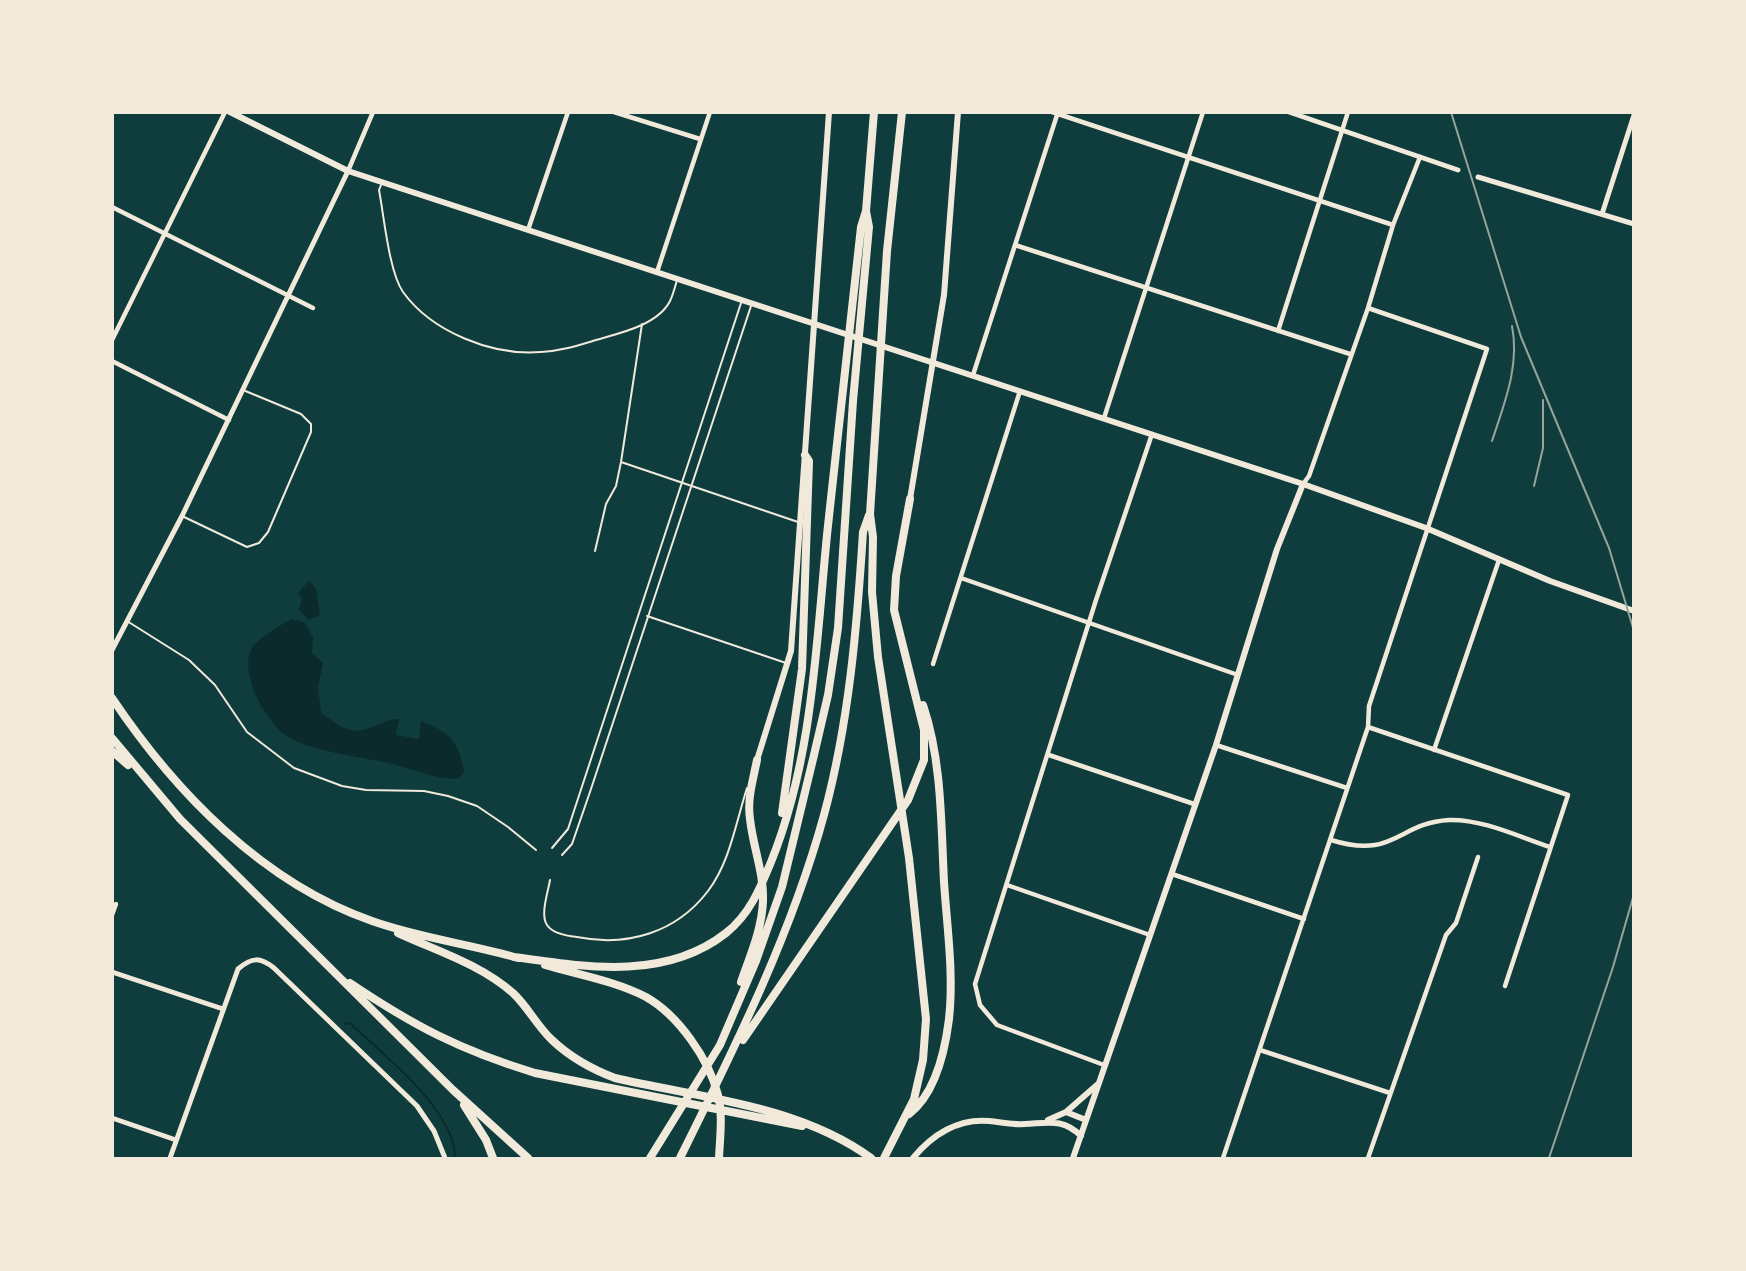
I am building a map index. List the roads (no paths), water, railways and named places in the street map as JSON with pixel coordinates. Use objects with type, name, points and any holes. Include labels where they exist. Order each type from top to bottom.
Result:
[{"type":"highway","points":[[514,957],[571,965],[609,967],[645,966],[680,959],[707,946],[727,932],[746,913],[758,892],[778,843],[795,786],[812,705],[861,226],[866,210],[874,112]]},
{"type":"highway","points":[[884,1158],[908,1114],[923,1060],[926,1019],[900,796],[874,624],[872,592],[873,537],[870,514],[887,250],[902,112]]},
{"type":"highway","points":[[650,1158],[720,1045],[756,961],[782,887],[828,695],[838,628],[853,401],[869,227],[866,210]]},
{"type":"highway","points":[[778,843],[802,669],[809,461],[806,455]]},
{"type":"highway","points":[[729,1060],[890,827],[916,785],[926,745],[918,700],[895,620],[894,593],[910,499]]},
{"type":"highway","points":[[680,1158],[729,1060],[790,917],[824,815],[852,671],[863,532],[870,514]]},
{"type":"highway","points":[[906,662],[923,703],[934,749],[950,989],[949,1018],[941,1058],[920,1105],[908,1114]]},
{"type":"highway","points":[[112,698],[157,760],[235,839],[257,858],[303,888],[369,920],[468,963],[493,978],[514,994],[550,1038],[593,1069],[615,1078],[814,1128],[846,1142],[871,1158]]},
{"type":"highway","points":[[112,738],[180,819],[453,1090],[528,1158]]},
{"type":"highway","points":[[112,751],[148,783]]},
{"type":"highway","points":[[720,1045],[756,940],[763,904],[762,880],[748,801],[757,760]]},
{"type":"highway","points":[[369,920],[396,929],[514,957],[627,988],[658,1006],[690,1041],[711,1075],[718,1096],[721,1126],[719,1158]]},
{"type":"highway","points":[[338,976],[406,1020],[462,1049],[535,1073],[650,1096],[766,1115]]},
{"type":"highway","points":[[453,1090],[486,1140],[493,1158]]},
{"type":"main road","points":[[230,112],[348,171],[1303,484],[1426,528],[1499,560],[1634,611]]},
{"type":"main road","points":[[757,760],[791,651],[802,461],[806,455],[829,112]]},
{"type":"main road","points":[[910,499],[944,295],[958,112]]},
{"type":"main road","points":[[1073,1158],[1216,745],[1277,549],[1303,484]]},
{"type":"main road","points":[[1041,1122],[1066,1112],[1098,1084]]},
{"type":"main road","points":[[1066,1112],[1086,1120]]},
{"type":"main road","points":[[914,1158],[937,1135],[968,1122],[1064,1123],[1081,1136]]},
{"type":"street","points":[[112,340],[225,112]]},
{"type":"street","points":[[112,650],[182,516],[290,295],[373,112]]},
{"type":"street","points":[[528,230],[568,112]]},
{"type":"street","points":[[614,112],[700,139]]},
{"type":"street","points":[[657,272],[710,112]]},
{"type":"street","points":[[1104,418],[1203,112]]},
{"type":"street","points":[[1288,112],[1458,170]]},
{"type":"street","points":[[1278,331],[1348,112]]},
{"type":"street","points":[[973,375],[1056,113],[1393,225]]},
{"type":"street","points":[[1602,214],[1634,115]]},
{"type":"street","points":[[1303,484],[1309,476],[1368,308],[1393,225],[1420,157]]},
{"type":"street","points":[[1478,177],[1634,224]]},
{"type":"street","points":[[112,207],[313,308]]},
{"type":"street","points":[[1015,245],[1350,354]]},
{"type":"street","points":[[1223,1158],[1368,728],[1369,706],[1409,591],[1426,528],[1487,349],[1368,308]]},
{"type":"street","points":[[112,361],[229,420]]},
{"type":"street","points":[[933,664],[1020,391]]},
{"type":"street","points":[[1104,1065],[1001,1028],[990,1020],[980,1005],[975,988],[977,975],[1049,755],[1089,622],[1152,434]]},
{"type":"street","points":[[1434,750],[1499,560]]},
{"type":"street","points":[[961,578],[1238,675]]},
{"type":"street","points":[[1368,728],[1568,795],[1504,986]]},
{"type":"street","points":[[1216,745],[1347,788]]},
{"type":"street","points":[[1049,755],[1194,804]]},
{"type":"street","points":[[1331,840],[1365,848],[1397,840],[1425,824],[1449,820],[1477,823],[1550,847]]},
{"type":"street","points":[[1368,1158],[1446,935],[1456,924],[1478,857]]},
{"type":"street","points":[[1172,874],[1304,919]]},
{"type":"street","points":[[1007,885],[1150,935]]},
{"type":"street","points":[[112,915],[116,904]]},
{"type":"street","points":[[170,1158],[238,969],[250,960],[265,961],[417,1106],[434,1131],[445,1158]]},
{"type":"street","points":[[112,972],[224,1009]]},
{"type":"street","points":[[1260,1050],[1390,1093]]},
{"type":"street","points":[[112,1118],[176,1140]]},
{"type":"lane","points":[[382,182],[379,190],[398,284],[421,313],[449,330],[510,351],[563,350],[642,324],[666,307],[678,278]]},
{"type":"lane","points":[[552,848],[568,829],[742,300]]},
{"type":"lane","points":[[562,855],[572,844],[752,303]]},
{"type":"lane","points":[[595,551],[606,504],[616,486],[621,462],[642,324]]},
{"type":"lane","points":[[182,516],[247,547],[262,540],[271,526],[312,427],[305,416],[243,390]]},
{"type":"lane","points":[[621,462],[800,523]]},
{"type":"lane","points":[[647,616],[788,664]]},
{"type":"lane","points":[[127,621],[189,660],[215,686],[247,732],[294,768],[322,780],[350,788],[424,791],[448,796],[477,806],[508,826],[536,850]]},
{"type":"lane","points":[[550,880],[545,915],[547,925],[555,932],[588,940],[620,941],[647,935],[673,923],[696,904],[718,875],[757,760]]},
{"type":"water","points":[[309,581],[316,589],[320,615],[309,620],[299,610],[302,599],[298,593]]},
{"type":"water","points":[[292,619],[304,622],[313,637],[312,653],[323,663],[318,687],[321,713],[341,727],[353,730],[368,729],[390,720],[399,719],[396,735],[419,739],[421,721],[431,725],[446,734],[456,745],[464,771],[460,778],[437,777],[393,764],[323,750],[297,742],[279,729],[256,696],[251,683],[249,658],[252,648],[259,641]]},
{"type":"waterway","points":[[345,1024],[350,1023],[398,1067],[430,1102],[452,1139],[455,1158]]},
{"type":"railway","points":[[1451,112],[1521,337],[1609,548],[1634,631]]},
{"type":"railway","points":[[1492,441],[1510,385],[1514,356],[1512,326]]},
{"type":"railway","points":[[1534,486],[1543,448],[1543,400]]},
{"type":"railway","points":[[1549,1158],[1613,967],[1634,894]]}]
